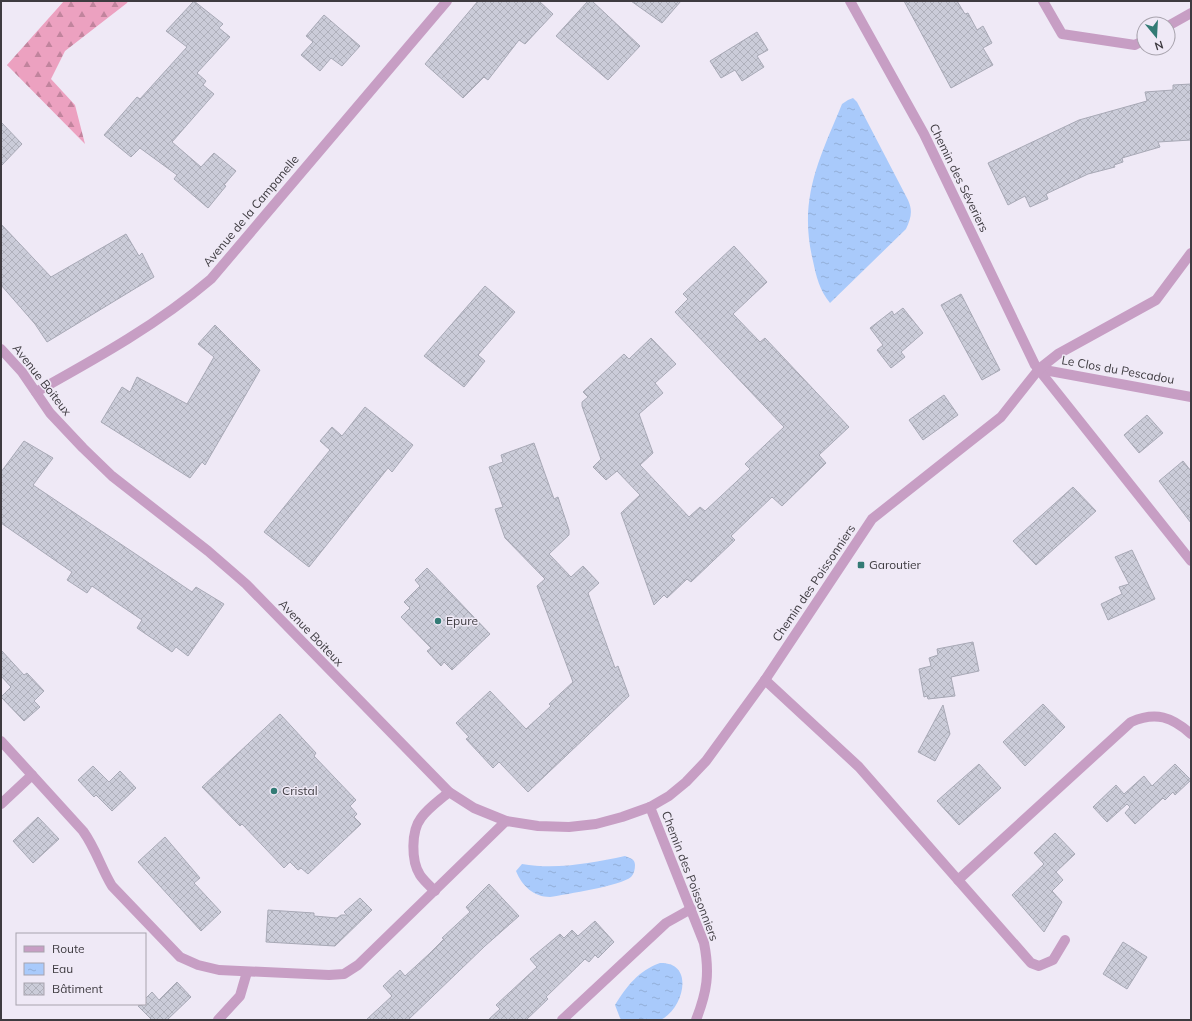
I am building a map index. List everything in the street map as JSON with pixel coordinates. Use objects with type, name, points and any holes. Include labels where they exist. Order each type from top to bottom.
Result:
[{"type":"street","name":"Avenue de la Campanelle","points":[[36,392],[143,330],[180,305],[210,279],[447,1]]},
{"type":"street","name":"Chemin des Séveriers","points":[[850,1],[924,134],[1035,365],[1191,561]]},
{"type":"street","points":[[1044,1],[1062,34],[1136,44]]},
{"type":"street","points":[[1176,22],[1191,14]]},
{"type":"street","name":"Chemin des Poissonniers","points":[[696,1020],[706,995],[707,960],[704,943],[650,807],[669,796],[697,772],[765,680],[872,519],[1001,417],[1039,369],[1058,354],[1156,300],[1191,252]]},
{"type":"street","name":"Avenue Boiteux","points":[[1,348],[22,372],[50,413],[112,476],[208,551],[246,584],[449,792],[474,808],[506,821],[538,826],[569,827],[596,824],[650,807]]},
{"type":"street","name":"Le Clos du Pescadou","points":[[1039,369],[1191,397]]},
{"type":"street","points":[[765,680],[859,767],[1031,963],[1039,966],[1054,960],[1065,940]]},
{"type":"street","points":[[958,880],[1131,722],[1142,717],[1154,716],[1169,719],[1179,724],[1191,734]]},
{"type":"street","points":[[1,741],[93,844],[105,875],[112,886],[180,957],[198,965],[219,970],[329,975],[344,974],[358,965],[435,892],[506,821]]},
{"type":"street","points":[[1,804],[32,775]]},
{"type":"street","points":[[435,892],[421,876],[417,868],[415,858],[415,830],[422,816],[449,792]]},
{"type":"street","points":[[562,1020],[666,923],[691,909]]},
{"type":"street","points":[[218,1020],[240,996],[247,972]]},
{"type":"green space","points":[[64,1],[128,1],[65,51],[51,79],[75,105],[85,144],[7,65]]},
{"type":"water","points":[[853,98],[857,102],[908,200],[911,214],[906,229],[830,303],[819,283],[813,261],[809,239],[808,218],[810,199],[813,180],[819,162],[842,104]]},
{"type":"water","points":[[625,856],[633,860],[635,863],[634,871],[631,877],[616,884],[550,897],[539,895],[529,890],[516,871],[522,864],[535,866],[574,865]]},
{"type":"water","points":[[660,963],[672,965],[679,970],[682,978],[682,988],[674,1008],[668,1015],[660,1020],[622,1020],[615,1005],[619,998],[639,975],[652,966]]},
{"type":"building","points":[[194,1],[223,24],[219,28],[230,37],[197,73],[206,81],[203,85],[214,94],[172,142],[201,167],[214,153],[236,171],[208,208],[174,179],[177,175],[140,148],[131,157],[104,135],[137,97],[140,99],[187,47],[166,31]]},
{"type":"building","points":[[478,1],[539,1],[553,14],[525,44],[519,40],[488,80],[484,77],[463,98],[425,64]]},
{"type":"building","points":[[588,1],[592,1],[640,46],[608,80],[556,36]]},
{"type":"building","points":[[631,1],[681,1],[662,23]]},
{"type":"building","points":[[904,1],[957,1],[965,14],[968,13],[977,30],[983,26],[992,43],[983,48],[993,65],[951,88]]},
{"type":"building","points":[[324,15],[360,46],[342,66],[331,58],[320,71],[301,55],[313,42],[306,36]]},
{"type":"building","points":[[757,32],[768,50],[757,56],[764,67],[742,81],[735,70],[721,78],[710,61]]},
{"type":"building","points":[[1191,84],[1191,140],[1158,142],[1160,147],[1122,158],[1123,162],[1114,165],[1115,167],[1088,174],[1046,194],[1048,199],[1030,207],[1025,196],[1008,205],[988,163],[1079,120],[1147,101],[1145,92],[1173,90],[1173,85]]},
{"type":"building","points":[[1,122],[22,144],[1,166]]},
{"type":"building","points":[[1,224],[51,277],[126,234],[139,256],[142,253],[154,277],[47,342],[35,324],[1,285]]},
{"type":"building","points":[[734,246],[767,282],[733,314],[760,342],[765,338],[849,427],[819,455],[826,463],[782,506],[772,497],[731,536],[735,540],[691,582],[687,579],[667,598],[664,595],[654,605],[621,513],[640,495],[617,471],[606,480],[593,467],[601,459],[582,406],[582,402],[588,397],[583,392],[624,354],[629,359],[651,338],[676,364],[655,383],[663,393],[639,414],[653,453],[640,465],[689,517],[700,507],[705,511],[750,469],[745,464],[784,427],[675,312],[688,299],[683,294]]},
{"type":"building","points":[[485,286],[515,312],[478,355],[485,361],[464,387],[424,356]]},
{"type":"building","points":[[961,294],[1000,370],[982,380],[941,305]]},
{"type":"building","points":[[903,308],[923,333],[901,352],[905,357],[891,368],[877,350],[883,345],[870,328],[892,311],[894,315]]},
{"type":"building","points":[[215,325],[260,370],[205,465],[202,462],[190,478],[101,422],[122,387],[130,392],[137,377],[187,404],[214,357],[198,344]]},
{"type":"building","points":[[944,395],[958,415],[923,440],[909,420]]},
{"type":"building","points":[[365,407],[413,445],[392,472],[388,468],[309,567],[264,532],[330,450],[320,441],[332,427],[342,436]]},
{"type":"building","points":[[1147,415],[1163,433],[1139,453],[1124,435]]},
{"type":"building","points":[[24,441],[53,458],[33,485],[192,592],[196,587],[224,604],[188,656],[176,647],[172,652],[137,628],[142,620],[92,586],[87,593],[67,580],[72,572],[1,523],[1,472]]},
{"type":"building","points":[[534,443],[554,499],[558,497],[569,530],[569,535],[549,554],[571,577],[583,566],[599,583],[588,593],[615,668],[618,666],[629,696],[528,792],[499,762],[493,768],[466,739],[469,737],[456,723],[490,691],[526,729],[551,706],[549,704],[573,682],[537,586],[545,579],[505,538],[495,509],[503,507],[489,467],[503,462],[501,455]]},
{"type":"building","points":[[1183,461],[1191,471],[1191,523],[1159,481]]},
{"type":"building","points":[[1073,487],[1096,511],[1036,565],[1013,541]]},
{"type":"building","points":[[1132,550],[1155,599],[1108,620],[1101,604],[1122,594],[1119,587],[1129,584],[1115,557]]},
{"type":"building","name":"Epure","points":[[427,568],[490,634],[452,670],[444,662],[441,666],[427,651],[431,648],[401,617],[410,608],[404,602],[420,586],[415,580]]},
{"type":"building","points":[[973,642],[979,671],[951,677],[955,696],[928,699],[927,696],[924,697],[919,669],[931,666],[929,658],[938,655],[937,649]]},
{"type":"building","points":[[1,650],[24,675],[27,673],[44,691],[34,701],[40,707],[24,721],[1,697],[11,687],[1,676]]},
{"type":"building","points":[[1043,704],[1065,727],[1025,766],[1003,742]]},
{"type":"building","points":[[943,705],[950,734],[935,761],[918,752]]},
{"type":"building","name":"Cristal","points":[[280,714],[316,753],[314,756],[356,800],[350,806],[357,814],[354,817],[361,824],[308,874],[301,868],[298,870],[290,862],[284,868],[242,824],[240,826],[202,787]]},
{"type":"building","points":[[979,764],[1001,788],[959,825],[937,801]]},
{"type":"building","points":[[1175,764],[1191,780],[1175,795],[1173,792],[1165,800],[1163,798],[1135,824],[1125,813],[1130,807],[1127,804],[1107,822],[1093,807],[1116,785],[1124,794],[1144,776],[1152,786]]},
{"type":"building","points":[[93,766],[109,782],[120,771],[136,788],[112,811],[96,795],[94,797],[78,780]]},
{"type":"building","points":[[38,817],[59,839],[33,863],[13,841]]},
{"type":"building","points":[[1055,833],[1075,854],[1056,872],[1063,880],[1052,891],[1062,902],[1044,932],[1012,895],[1044,864],[1034,853]]},
{"type":"building","points":[[165,837],[200,878],[194,883],[221,912],[201,931],[138,862]]},
{"type":"building","points":[[489,884],[519,916],[485,946],[408,1020],[366,1020],[392,996],[383,986],[400,970],[405,976],[429,954],[444,939],[442,938],[470,912],[466,907]]},
{"type":"building","points":[[360,898],[372,910],[335,946],[266,942],[268,910],[314,913],[314,916],[337,918],[341,915],[347,915],[344,912]]},
{"type":"building","points":[[595,921],[614,942],[598,958],[595,955],[589,962],[585,959],[546,997],[548,999],[526,1020],[488,1020],[500,1009],[496,1005],[537,967],[530,959],[560,934],[564,938],[572,930],[578,936]]},
{"type":"building","points":[[1123,942],[1147,957],[1127,989],[1103,974]]},
{"type":"building","points":[[177,982],[191,997],[167,1020],[152,1020],[138,1006],[146,1005],[146,998],[152,992],[159,1000]]},
{"type":"place","name":"Garoutier","points":[[861,565]]},
{"type":"place","name":"Epure","points":[[438,621]]},
{"type":"place","name":"Cristal","points":[[274,791]]}]
